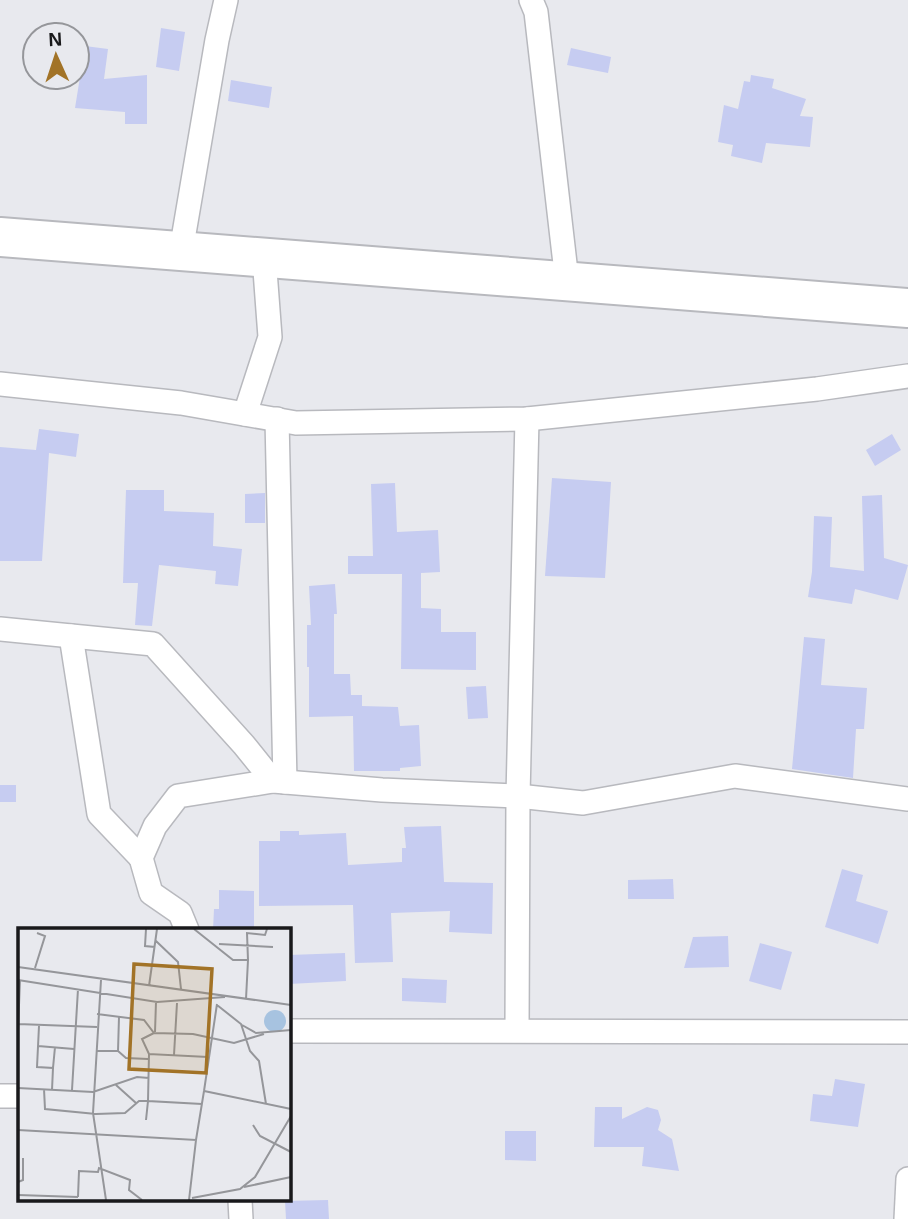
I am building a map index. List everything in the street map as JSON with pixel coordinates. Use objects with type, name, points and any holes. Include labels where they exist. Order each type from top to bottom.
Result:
[{"type":"highway","points":[[0,237],[908,308]]},
{"type":"street","points":[[181,251],[216,40],[226,0]]},
{"type":"street","points":[[531,0],[536,12],[567,281]]},
{"type":"street","points":[[245,414],[270,337],[264,257]]},
{"type":"street","points":[[0,384],[181,403],[296,423],[527,419],[804,390],[908,376]]},
{"type":"street","points":[[277,419],[279,781]]},
{"type":"street","points":[[517,1030],[518,796],[527,419]]},
{"type":"street","points":[[0,629],[153,644],[279,781]]},
{"type":"street","points":[[71,636],[99,814],[141,858],[151,893],[180,913],[186,928]]},
{"type":"street","points":[[141,858],[155,827],[178,796],[279,781],[382,790],[518,796],[583,803],[735,776],[908,799]]},
{"type":"street","points":[[290,1031],[908,1032]]},
{"type":"street","points":[[0,1096],[18,1096]]},
{"type":"street","points":[[906,1219],[908,1179]]},
{"type":"building","points":[[161,28],[185,32],[179,71],[156,67]]},
{"type":"building","points":[[91,47],[108,49],[104,79],[147,75],[147,124],[125,124],[125,112],[75,108],[78,91],[91,91]]},
{"type":"building","points":[[571,48],[611,57],[608,73],[567,65]]},
{"type":"building","points":[[751,75],[774,79],[772,88],[806,99],[800,116],[813,117],[810,147],[766,143],[762,163],[731,156],[733,145],[718,142],[724,105],[738,109],[744,81],[750,82]]},
{"type":"building","points":[[231,80],[272,87],[269,108],[228,101]]},
{"type":"building","points":[[39,429],[79,434],[76,457],[49,453],[42,561],[0,561],[0,447],[36,450]]},
{"type":"building","points":[[892,434],[901,450],[875,466],[866,450]]},
{"type":"building","points":[[552,478],[611,482],[605,578],[545,576]]},
{"type":"building","points":[[395,483],[397,532],[438,530],[440,572],[421,573],[421,608],[441,609],[441,632],[476,632],[476,670],[401,669],[402,574],[348,574],[348,556],[373,556],[371,484]]},
{"type":"building","points":[[126,490],[164,490],[164,511],[214,513],[213,546],[242,549],[238,586],[215,584],[216,571],[159,565],[152,626],[135,625],[138,583],[123,583]]},
{"type":"building","points":[[265,493],[265,523],[245,523],[245,494]]},
{"type":"building","points":[[882,495],[884,558],[908,565],[898,600],[855,589],[852,604],[808,597],[812,572],[814,516],[832,517],[830,567],[864,571],[862,496]]},
{"type":"building","points":[[335,584],[337,614],[334,614],[334,674],[350,674],[351,695],[362,695],[362,706],[398,707],[400,726],[419,725],[421,766],[400,768],[400,771],[354,771],[353,716],[309,717],[309,586]]},
{"type":"building","points":[[804,637],[825,639],[821,685],[867,688],[864,729],[856,729],[853,778],[792,769]]},
{"type":"building","points":[[486,686],[488,718],[468,719],[466,687]]},
{"type":"building","points":[[0,785],[16,785],[16,802],[0,802]]},
{"type":"building","points":[[441,826],[444,882],[493,883],[492,934],[449,932],[450,911],[391,913],[393,962],[355,963],[353,905],[259,906],[259,841],[280,841],[280,831],[299,831],[299,835],[346,833],[348,865],[402,862],[402,848],[406,848],[404,827]]},
{"type":"building","points":[[842,869],[863,875],[856,901],[888,911],[878,944],[825,927]]},
{"type":"building","points":[[673,879],[674,899],[628,899],[628,880]]},
{"type":"building","points":[[219,890],[254,891],[254,928],[213,928],[214,909],[219,909]]},
{"type":"building","points":[[728,936],[729,967],[684,968],[693,937]]},
{"type":"building","points":[[760,943],[792,952],[781,990],[749,981]]},
{"type":"building","points":[[345,953],[346,981],[290,984],[290,955]]},
{"type":"building","points":[[402,978],[447,980],[446,1003],[402,1001]]},
{"type":"building","points":[[835,1079],[865,1084],[858,1127],[810,1121],[813,1094],[832,1096]]},
{"type":"building","points":[[595,1107],[622,1107],[622,1119],[647,1107],[658,1110],[661,1120],[658,1130],[672,1139],[679,1171],[642,1166],[644,1147],[594,1147]]},
{"type":"building","points":[[505,1131],[536,1131],[536,1161],[505,1160]]},
{"type":"building","points":[[328,1200],[329,1219],[286,1219],[285,1202]]}]
